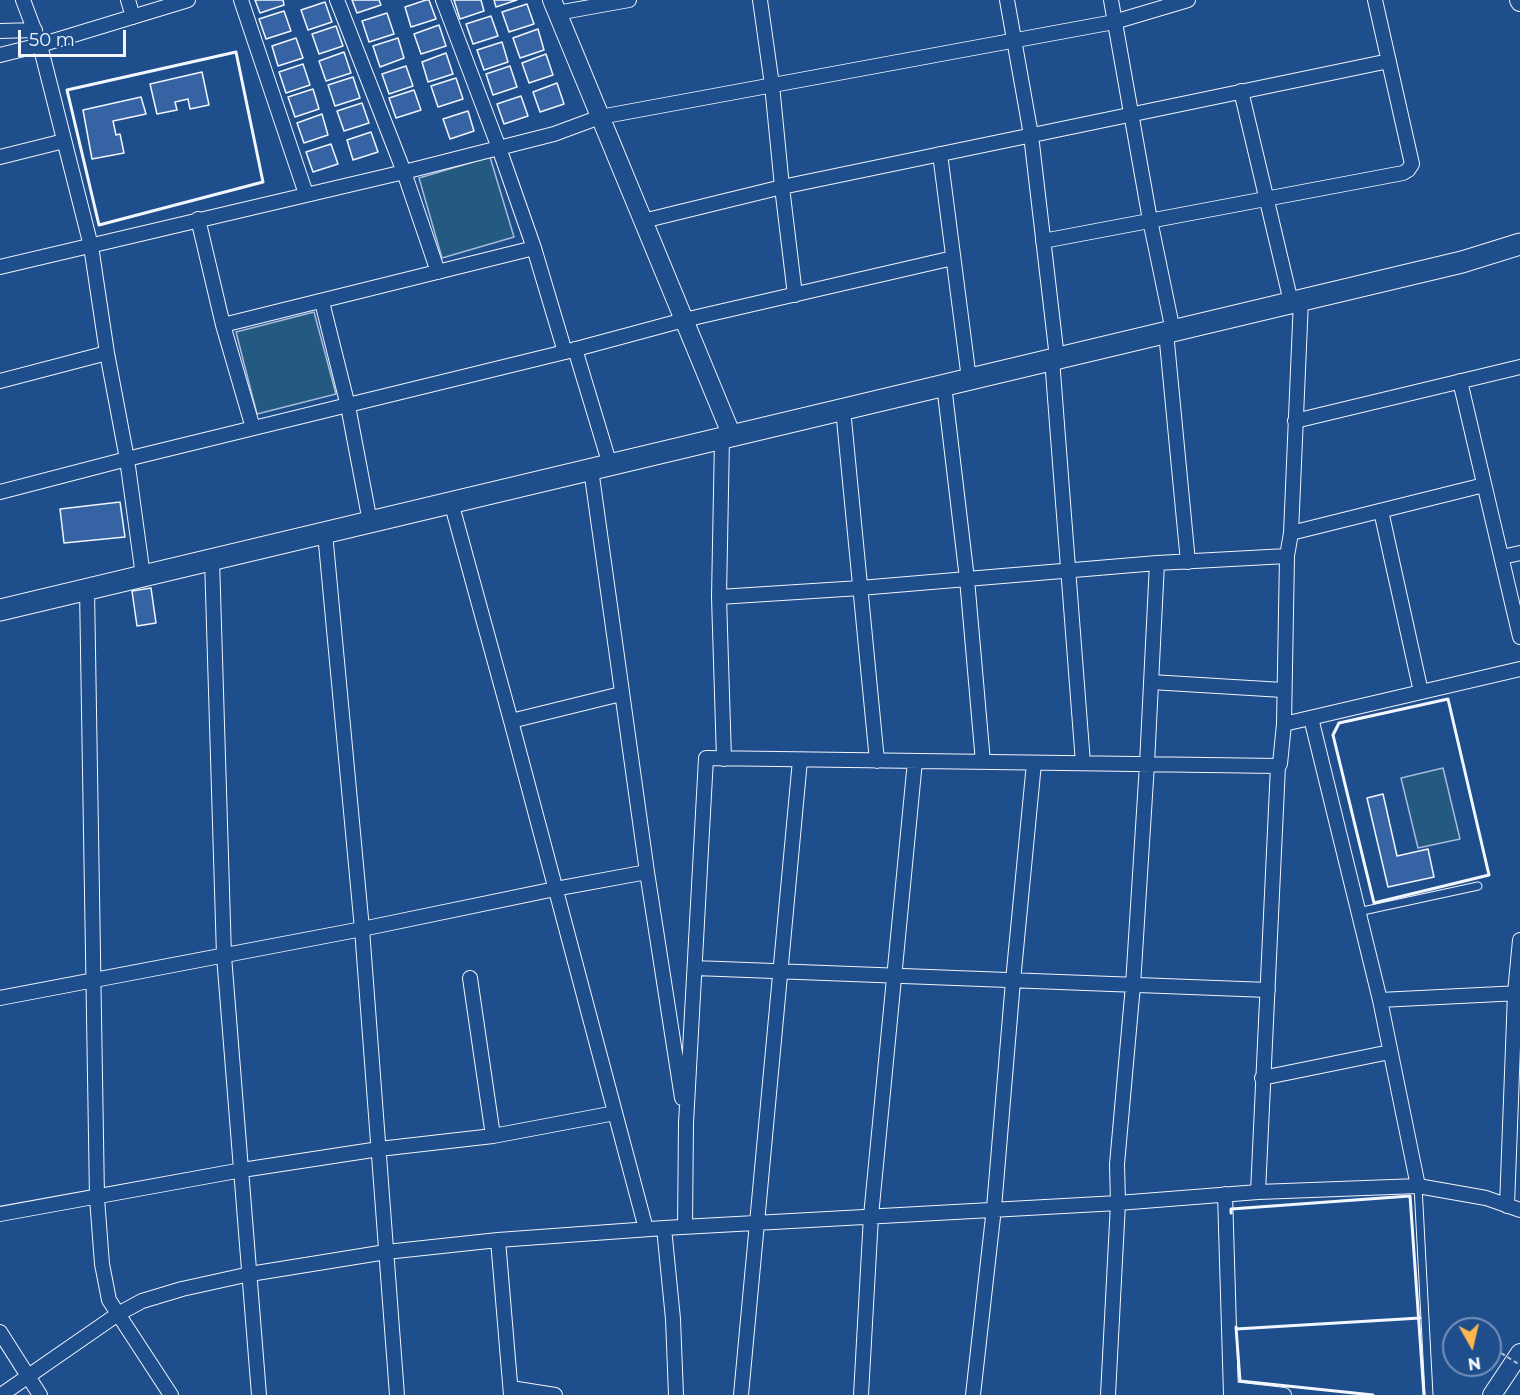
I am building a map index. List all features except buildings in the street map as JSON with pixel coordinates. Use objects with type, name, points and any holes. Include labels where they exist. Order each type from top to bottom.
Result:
[{"type":"main road","points":[[0,610],[1462,262],[1520,244]]},
{"type":"main road","points":[[1462,262],[1520,259]]},
{"type":"street","points":[[23,0],[40,45],[91,246],[107,353],[127,459],[143,576]]},
{"type":"street","points":[[128,0],[133,16]]},
{"type":"street","points":[[0,55],[188,0]]},
{"type":"street","points":[[241,0],[306,194]]},
{"type":"street","points":[[337,0],[404,172],[438,272]]},
{"type":"street","points":[[443,0],[499,148],[570,350],[600,467],[621,694],[646,872],[686,1123]]},
{"type":"street","points":[[629,0],[554,7],[684,320],[727,437],[719,597],[724,759]]},
{"type":"street","points":[[760,0],[772,85],[795,296]]},
{"type":"street","points":[[1007,0],[1031,135],[1055,359],[1067,570],[1083,763]]},
{"type":"street","points":[[1111,0],[1169,331],[1188,562]]},
{"type":"street","points":[[0,267],[404,172],[554,134],[600,117],[1114,22],[1172,2],[1188,0]]},
{"type":"street","points":[[1043,241],[1403,173],[1408,170],[1412,164],[1375,0]]},
{"type":"street","points":[[0,31],[35,30]]},
{"type":"street","points":[[643,221],[782,187],[1389,61]]},
{"type":"street","points":[[1241,91],[1267,198],[1296,301],[1295,421],[1291,533],[1287,556],[1284,724],[1281,764],[1278,766],[1258,1192]]},
{"type":"street","points":[[0,157],[64,141]]},
{"type":"street","points":[[940,154],[969,379]]},
{"type":"street","points":[[198,219],[223,325],[253,428]]},
{"type":"street","points":[[223,325],[534,248]]},
{"type":"street","points":[[0,492],[684,320],[953,258]]},
{"type":"street","points":[[322,302],[348,406],[370,522]]},
{"type":"street","points":[[0,381],[107,353]]},
{"type":"street","points":[[1295,421],[1520,367]]},
{"type":"street","points":[[1460,381],[1520,637]]},
{"type":"street","points":[[944,385],[967,579],[983,762]]},
{"type":"street","points":[[843,409],[877,761]]},
{"type":"street","points":[[1291,533],[1485,485]]},
{"type":"street","points":[[451,502],[512,721],[646,1229]]},
{"type":"street","points":[[1381,510],[1421,692]]},
{"type":"street","points":[[325,533],[362,929],[397,1395]]},
{"type":"street","points":[[1502,557],[1520,553]]},
{"type":"street","points":[[719,597],[860,588],[1157,563],[1287,556]]},
{"type":"street","points":[[212,559],[224,956],[259,1395]]},
{"type":"street","points":[[1108,1395],[1118,1203],[1117,1164],[1133,985],[1157,563]]},
{"type":"street","points":[[87,589],[97,1198],[105,1282],[109,1300],[171,1395]]},
{"type":"street","points":[[1284,724],[1520,669]]},
{"type":"street","points":[[1151,682],[1283,690]]},
{"type":"street","points":[[512,721],[621,694]]},
{"type":"street","points":[[1311,718],[1380,1000],[1418,1186]]},
{"type":"street","points":[[685,1227],[686,1123],[706,758],[1278,766]]},
{"type":"street","points":[[741,1395],[800,760]]},
{"type":"street","points":[[861,1395],[870,1216],[915,761]]},
{"type":"street","points":[[973,1395],[994,1208],[1034,763]]},
{"type":"street","points":[[0,998],[646,872]]},
{"type":"street","points":[[1,1395],[118,1314],[142,1301],[250,1274],[386,1252],[498,1240],[646,1229],[994,1208],[1118,1203],[1258,1192],[1418,1186],[1486,1198],[1513,1208],[1520,940]]},
{"type":"street","points":[[696,968],[1268,990]]},
{"type":"street","points":[[470,978],[493,1136]]},
{"type":"street","points":[[1380,1000],[1517,993]]},
{"type":"street","points":[[1262,1078],[1390,1052]]},
{"type":"street","points":[[0,1214],[242,1170],[379,1149],[493,1136],[615,1113]]},
{"type":"street","points":[[1225,1194],[1232,1392],[1284,1395]]},
{"type":"street","points":[[664,1228],[673,1319],[676,1395]]},
{"type":"street","points":[[498,1240],[511,1392],[555,1395]]},
{"type":"street","points":[[0,1332],[40,1395]]},
{"type":"street","points":[[1492,1395],[1520,1353]]},
{"type":"lane","points":[[1358,912],[1478,886]]},
{"type":"lane","points":[[1418,1186],[1429,1395]]},
{"type":"path","points":[[1502,1354],[1520,1365]]},
{"type":"shaded area","points":[[490,157],[514,237],[442,258],[419,178]]},
{"type":"shaded area","points":[[314,312],[336,394],[257,414],[236,332]]},
{"type":"shaded area","points":[[1443,768],[1460,839],[1418,848],[1401,778]]},
{"type":"wall","points":[[236,52],[263,182],[99,225],[67,90],[236,52]]},
{"type":"wall","points":[[1448,699],[1489,875],[1374,903],[1333,735],[1339,723],[1448,699]]},
{"type":"wall","points":[[1231,1213],[1231,1209],[1410,1196],[1424,1395]]},
{"type":"wall","points":[[1236,1329],[1420,1318]]},
{"type":"wall","points":[[1236,1327],[1240,1381],[1373,1395]]}]
